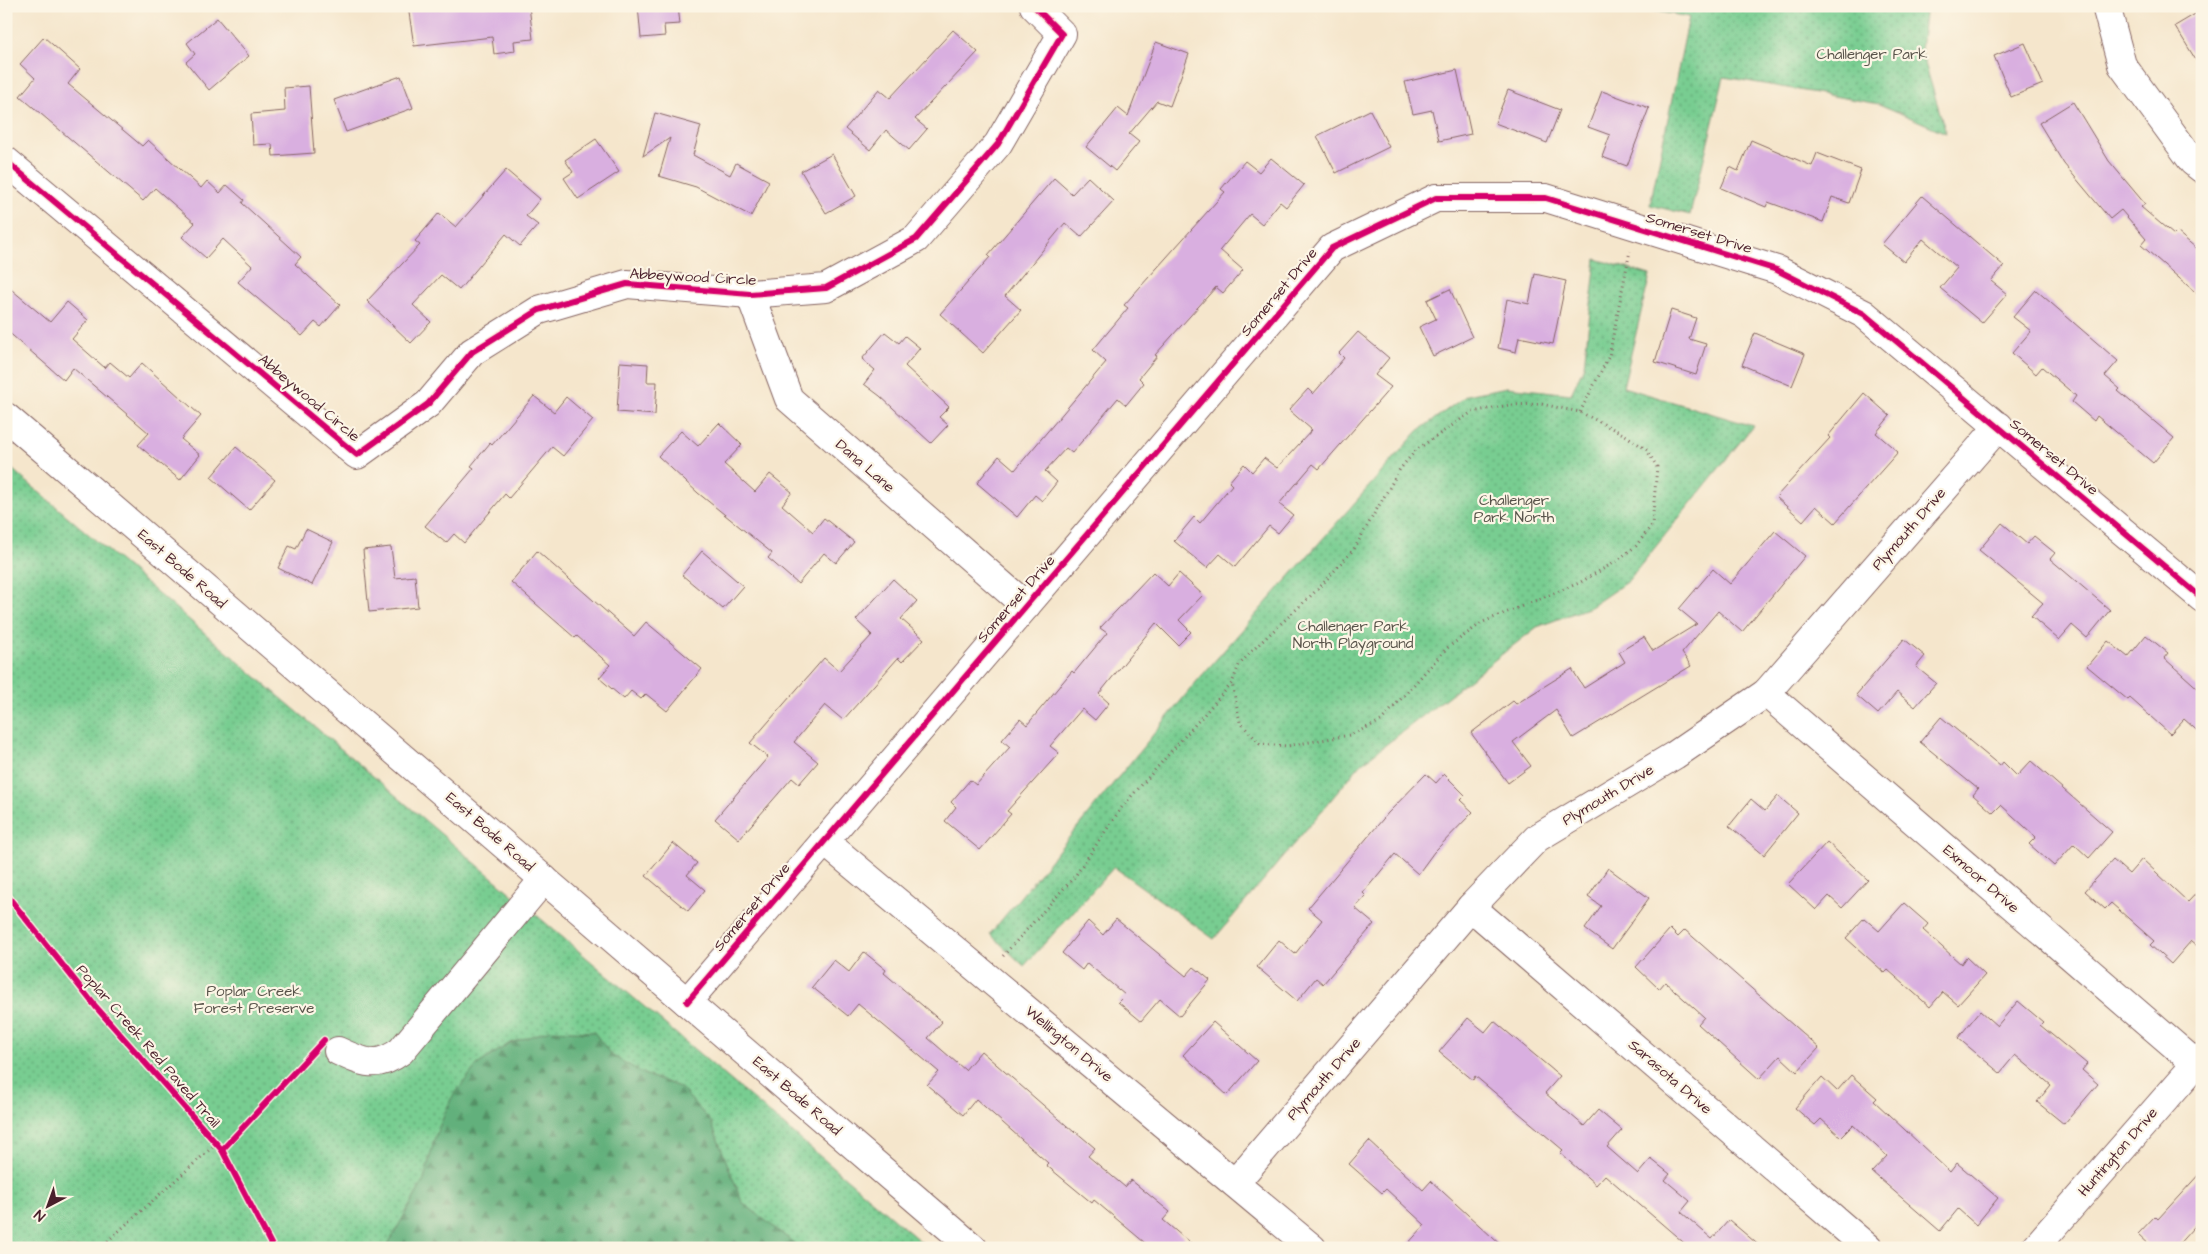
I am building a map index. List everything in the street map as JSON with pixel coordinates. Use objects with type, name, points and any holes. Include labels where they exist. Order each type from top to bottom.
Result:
[{"type":"street","name":"Abbeywood Circle","points":[[6,161],[357,455],[428,404],[472,352],[539,310],[627,284],[750,294],[826,288],[916,239],[998,144],[1062,34],[1034,6]]},
{"type":"street","points":[[2106,6],[2122,65],[2193,162],[2202,169]]},
{"type":"street","name":"Somerset Drive","points":[[687,1002],[1332,248],[1436,198],[1546,198],[1777,270],[1864,314],[2202,598]]},
{"type":"street","name":"Dana Lane","points":[[750,294],[789,399],[1026,606]]},
{"type":"street","name":"East Bode Road","points":[[6,417],[973,1248]]},
{"type":"street","name":"Plymouth Drive","points":[[1235,1184],[1471,907],[1537,838],[1675,755],[1766,693],[1999,426]]},
{"type":"street","name":"Exmoor Drive","points":[[1766,693],[2199,1060]]},
{"type":"street","name":"Wellington Drive","points":[[824,841],[1312,1248]]},
{"type":"street","points":[[338,1051],[372,1064],[389,1060],[401,1051],[544,878]]},
{"type":"street","name":"Sarasota Drive","points":[[1471,907],[1868,1248]]},
{"type":"street","name":"Huntington Drive","points":[[2035,1248],[2199,1060]]},
{"type":"path","points":[[1580,412],[1609,356],[1636,226]]},
{"type":"path","points":[[986,975],[1075,876],[1122,807],[1232,683],[1239,665],[1318,590],[1354,549],[1400,469],[1416,450],[1472,412],[1509,405],[1541,404],[1580,412],[1625,435],[1647,450],[1657,467],[1652,525],[1636,546],[1616,562],[1579,583],[1483,622],[1447,648],[1381,721],[1350,734],[1287,746],[1260,744],[1240,722],[1232,683]]},
{"type":"path","points":[[100,1248],[216,1144]]},
{"type":"green space","name":"Challenger Park","points":[[1627,6],[1926,6],[1921,50],[1946,133],[1879,104],[1724,77],[1690,215],[1650,205],[1689,17]]},
{"type":"green space","name":"Challenger Park North","points":[[1596,259],[1650,275],[1623,387],[1753,426],[1628,581],[1590,607],[1537,627],[1361,764],[1214,939],[1114,867],[1024,966],[990,934],[1197,681],[1418,431],[1467,395],[1507,387],[1571,394],[1584,366]]},
{"type":"green space","name":"Poplar Creek Forest Preserve","points":[[6,464],[928,1248],[6,1248]]},
{"type":"green space","points":[[550,1030],[594,1032],[611,1055],[646,1075],[680,1087],[711,1122],[742,1202],[800,1248],[386,1248],[424,1180],[435,1137],[451,1099],[477,1065],[510,1043]]},
{"type":"building","points":[[408,6],[529,6],[533,39],[514,41],[515,51],[494,54],[492,37],[414,46]]},
{"type":"building","points":[[638,6],[678,6],[680,24],[664,25],[665,36],[641,38]]},
{"type":"building","points":[[2202,10],[2202,70],[2175,26]]},
{"type":"building","points":[[217,18],[249,56],[209,90],[186,62],[195,54],[187,43]]},
{"type":"building","points":[[953,30],[978,52],[915,119],[927,129],[909,150],[886,130],[870,150],[845,129],[879,89],[890,98]]},
{"type":"building","points":[[44,37],[80,69],[68,84],[142,146],[148,140],[201,188],[207,181],[220,193],[227,185],[244,200],[242,203],[301,257],[295,264],[340,305],[321,327],[315,322],[302,336],[238,282],[252,266],[223,239],[206,258],[182,237],[195,223],[155,188],[143,201],[20,96],[35,78],[20,64]]},
{"type":"building","points":[[1156,42],[1189,54],[1170,106],[1157,101],[1129,134],[1139,142],[1115,171],[1086,147],[1118,108],[1128,116]]},
{"type":"building","points":[[2025,43],[2043,84],[2011,97],[1994,56]]},
{"type":"building","points":[[1457,70],[1471,134],[1439,141],[1432,110],[1413,114],[1405,82]]},
{"type":"building","points":[[401,76],[413,108],[346,132],[334,100]]},
{"type":"building","points":[[309,86],[314,153],[273,156],[272,144],[253,145],[251,114],[285,111],[284,88]]},
{"type":"building","points":[[1508,90],[1560,110],[1547,143],[1495,123]]},
{"type":"building","points":[[1602,91],[1649,108],[1627,166],[1602,157],[1610,135],[1588,127]]},
{"type":"building","points":[[2073,102],[2109,161],[2145,204],[2141,207],[2174,235],[2177,232],[2202,253],[2202,298],[2141,245],[2146,239],[2121,210],[2110,219],[2064,164],[2039,123]]},
{"type":"building","points":[[1370,110],[1389,147],[1336,173],[1317,136]]},
{"type":"building","points":[[655,113],[701,126],[693,155],[730,175],[736,163],[769,181],[751,216],[696,187],[659,176],[670,138],[643,156]]},
{"type":"building","points":[[596,139],[619,172],[578,199],[564,178],[573,172],[565,160]]},
{"type":"building","points":[[1751,140],[1812,166],[1817,153],[1861,170],[1849,203],[1832,197],[1823,222],[1768,202],[1766,207],[1721,188],[1730,167],[1738,171]]},
{"type":"building","points":[[832,154],[856,196],[826,213],[801,171]]},
{"type":"building","points":[[1271,158],[1304,185],[1286,207],[1280,202],[1262,224],[1250,214],[1220,250],[1243,270],[1223,293],[1216,287],[1155,355],[1157,356],[1139,378],[1144,383],[1126,405],[1118,398],[1072,453],[1066,448],[1045,471],[1057,482],[1042,501],[1035,495],[1017,517],[977,483],[999,456],[1015,470],[1106,362],[1093,350],[1128,308],[1124,305],[1225,192],[1221,189],[1245,161],[1259,172]]},
{"type":"building","points":[[506,170],[540,199],[526,216],[538,225],[520,246],[506,234],[459,290],[441,275],[413,305],[431,322],[411,343],[367,301],[420,245],[415,241],[439,213],[456,227]]},
{"type":"building","points":[[1088,177],[1114,201],[1081,237],[1065,223],[1005,296],[1021,310],[983,353],[940,314],[990,257],[988,255],[1054,178],[1072,194]]},
{"type":"building","points":[[1922,196],[2004,266],[1991,281],[2007,294],[1982,323],[1940,288],[1957,268],[1923,239],[1904,262],[1882,244]]},
{"type":"building","points":[[1535,274],[1566,281],[1553,344],[1519,337],[1516,352],[1498,348],[1507,299],[1529,304]]},
{"type":"building","points":[[6,285],[50,322],[67,302],[88,320],[72,339],[105,368],[110,362],[129,378],[142,363],[201,416],[181,439],[200,455],[180,480],[138,445],[149,433],[73,368],[64,380],[6,330]]},
{"type":"building","points":[[1450,289],[1472,337],[1433,356],[1419,327],[1436,319],[1427,300]]},
{"type":"building","points":[[2036,290],[2118,361],[2105,376],[2120,389],[2118,391],[2174,438],[2153,463],[2097,416],[2094,421],[2072,402],[2076,396],[2042,367],[2036,374],[2012,353],[2031,331],[2013,317]]},
{"type":"building","points":[[1671,310],[1696,318],[1689,339],[1706,344],[1696,375],[1655,362]]},
{"type":"building","points":[[885,332],[899,343],[905,336],[920,348],[905,366],[949,407],[939,417],[948,425],[931,443],[880,396],[864,384],[875,370],[862,359]]},
{"type":"building","points":[[1358,332],[1389,358],[1375,375],[1391,387],[1319,469],[1313,464],[1279,504],[1293,515],[1278,533],[1269,526],[1235,567],[1220,554],[1207,568],[1174,541],[1194,517],[1200,523],[1232,485],[1229,482],[1244,464],[1252,472],[1264,458],[1277,468],[1312,430],[1289,410],[1308,389],[1313,394],[1344,358],[1339,353]]},
{"type":"building","points":[[1755,333],[1805,354],[1792,386],[1742,365]]},
{"type":"building","points":[[620,362],[648,364],[647,382],[657,382],[655,415],[617,412]]},
{"type":"building","points":[[1864,393],[1890,416],[1876,433],[1898,452],[1835,523],[1816,506],[1803,521],[1776,497],[1830,438],[1828,436]]},
{"type":"building","points":[[534,396],[554,412],[566,397],[593,420],[563,456],[552,447],[509,498],[505,494],[464,543],[454,534],[446,543],[425,526],[474,468],[471,466],[490,443],[492,445]]},
{"type":"building","points":[[719,423],[742,445],[724,464],[755,492],[770,474],[792,492],[782,505],[813,532],[824,518],[854,542],[836,563],[824,553],[798,584],[768,558],[772,553],[698,493],[658,456],[681,431],[698,446]]},
{"type":"building","points":[[236,447],[275,480],[249,510],[211,477]]},
{"type":"building","points":[[2002,523],[2027,544],[2034,536],[2055,553],[2050,559],[2110,610],[2087,638],[2072,625],[2059,640],[2031,616],[2043,603],[1979,550]]},
{"type":"building","points":[[306,529],[333,542],[312,585],[278,568],[289,546],[296,549]]},
{"type":"building","points":[[1775,531],[1805,556],[1742,632],[1718,611],[1682,653],[1691,666],[1573,738],[1556,710],[1513,742],[1531,766],[1508,783],[1471,733],[1513,701],[1516,704],[1572,669],[1584,688],[1625,662],[1619,652],[1644,637],[1653,651],[1697,624],[1679,609],[1713,569],[1730,584]]},
{"type":"building","points":[[391,547],[395,578],[415,576],[418,607],[369,612],[363,550]]},
{"type":"building","points":[[537,551],[634,636],[646,622],[702,669],[667,711],[646,694],[641,699],[631,691],[624,699],[599,678],[610,665],[577,636],[575,638],[511,582]]},
{"type":"building","points":[[702,551],[743,586],[723,609],[682,575]]},
{"type":"building","points":[[1153,572],[1168,586],[1179,573],[1203,595],[1179,620],[1191,632],[1178,645],[1156,623],[1099,694],[1109,703],[1095,720],[1082,709],[1050,746],[1059,753],[1007,811],[1011,814],[980,850],[945,821],[956,807],[951,802],[970,780],[976,785],[1010,747],[1002,740],[1020,719],[1027,725],[1072,671],[1074,673],[1107,633],[1100,628]]},
{"type":"building","points":[[893,579],[917,601],[901,619],[924,639],[902,662],[898,658],[843,720],[825,705],[794,742],[818,762],[799,784],[792,778],[739,839],[715,819],[768,757],[750,743],[824,658],[839,671],[872,635],[856,620]]},
{"type":"building","points":[[2146,635],[2168,653],[2164,658],[2202,692],[2202,735],[2184,719],[2170,734],[2130,698],[2128,700],[2087,666],[2108,641],[2128,657]]},
{"type":"building","points":[[1904,639],[1925,656],[1916,667],[1936,683],[1915,707],[1897,692],[1878,714],[1856,695]]},
{"type":"building","points":[[1941,717],[2000,766],[2003,762],[2017,776],[2031,761],[2112,832],[2089,858],[2074,844],[2054,866],[2029,844],[2036,837],[2001,805],[1993,813],[1973,795],[1978,789],[1920,742]]},
{"type":"building","points":[[1426,774],[1436,783],[1444,774],[1465,795],[1460,800],[1473,812],[1434,852],[1418,874],[1395,854],[1363,893],[1366,896],[1355,908],[1374,924],[1323,984],[1316,978],[1297,1001],[1257,967],[1279,940],[1295,954],[1322,920],[1308,908],[1388,813]]},
{"type":"building","points":[[1778,796],[1798,813],[1764,855],[1729,826],[1751,799],[1765,811]]},
{"type":"building","points":[[1827,842],[1868,880],[1842,908],[1829,896],[1816,910],[1788,884]]},
{"type":"building","points":[[673,843],[697,863],[687,875],[705,890],[688,911],[646,876]]},
{"type":"building","points":[[2142,859],[2188,902],[2202,887],[2202,950],[2191,941],[2171,964],[2150,945],[2154,941],[2111,903],[2105,909],[2085,891],[2113,860],[2129,874]]},
{"type":"building","points":[[1608,868],[1649,898],[1612,949],[1585,929],[1601,906],[1588,897]]},
{"type":"building","points":[[1904,903],[1928,924],[1923,930],[1961,964],[1966,957],[1985,975],[1958,1005],[1943,992],[1930,1007],[1888,970],[1885,973],[1846,938],[1864,918],[1879,931]]},
{"type":"building","points":[[1116,919],[1186,976],[1194,967],[1210,980],[1180,1016],[1160,999],[1141,1021],[1118,1002],[1125,995],[1087,963],[1082,970],[1062,953],[1088,921],[1103,935]]},
{"type":"building","points":[[1670,929],[1678,937],[1685,930],[1819,1048],[1797,1072],[1780,1056],[1759,1079],[1698,1024],[1704,1017],[1665,982],[1659,989],[1636,967]]},
{"type":"building","points":[[864,952],[886,970],[884,973],[942,1022],[928,1038],[965,1070],[981,1051],[1095,1148],[1088,1156],[1125,1187],[1131,1180],[1170,1212],[1163,1220],[1196,1248],[1151,1248],[1094,1200],[1092,1203],[1046,1165],[1048,1163],[976,1099],[963,1115],[927,1085],[939,1072],[858,1004],[848,1016],[812,987],[834,960],[849,972]]},
{"type":"building","points":[[2018,1001],[2043,1022],[2040,1025],[2087,1064],[2082,1070],[2098,1084],[2064,1124],[2037,1102],[2051,1085],[2015,1055],[2000,1073],[1958,1038],[1980,1011],[1997,1026]]},
{"type":"building","points":[[1468,1018],[1485,1032],[1494,1021],[1560,1076],[1545,1093],[1584,1126],[1598,1110],[1622,1130],[1607,1147],[1638,1174],[1651,1159],[1670,1174],[1665,1180],[1690,1201],[1681,1212],[1712,1239],[1729,1220],[1762,1248],[1690,1248],[1605,1175],[1596,1185],[1560,1153],[1563,1150],[1475,1076],[1473,1080],[1439,1052]]},
{"type":"building","points":[[1213,1022],[1257,1061],[1227,1095],[1183,1055]]},
{"type":"building","points":[[1851,1075],[1877,1098],[1874,1101],[1950,1172],[1957,1163],[1998,1198],[1976,1225],[1958,1209],[1940,1231],[1872,1172],[1887,1156],[1853,1125],[1841,1137],[1821,1119],[1815,1125],[1795,1108],[1822,1077],[1837,1091]]},
{"type":"building","points":[[1369,1141],[1423,1190],[1431,1181],[1504,1248],[1404,1248],[1425,1225],[1386,1189],[1382,1193],[1349,1164]]},
{"type":"building","points":[[2202,1171],[2202,1218],[2175,1248],[2153,1248],[2138,1234],[2155,1216],[2158,1219]]},
{"type":"cycle path","points":[[6,161],[357,455],[428,404],[472,352],[539,310],[627,284],[750,294],[826,288],[916,239],[998,144],[1062,34],[1034,6]]},
{"type":"cycle path","points":[[687,1002],[1332,248],[1436,198],[1546,198],[1777,270],[1864,314],[2202,598]]},
{"type":"cycle path","name":"Poplar Creek Red Paved Trail","points":[[6,894],[96,1007],[222,1150],[273,1248]]},
{"type":"cycle path","points":[[222,1150],[324,1040]]},
{"type":"park label","name":"Challenger Park North Playground","points":[[1353,634]]}]
